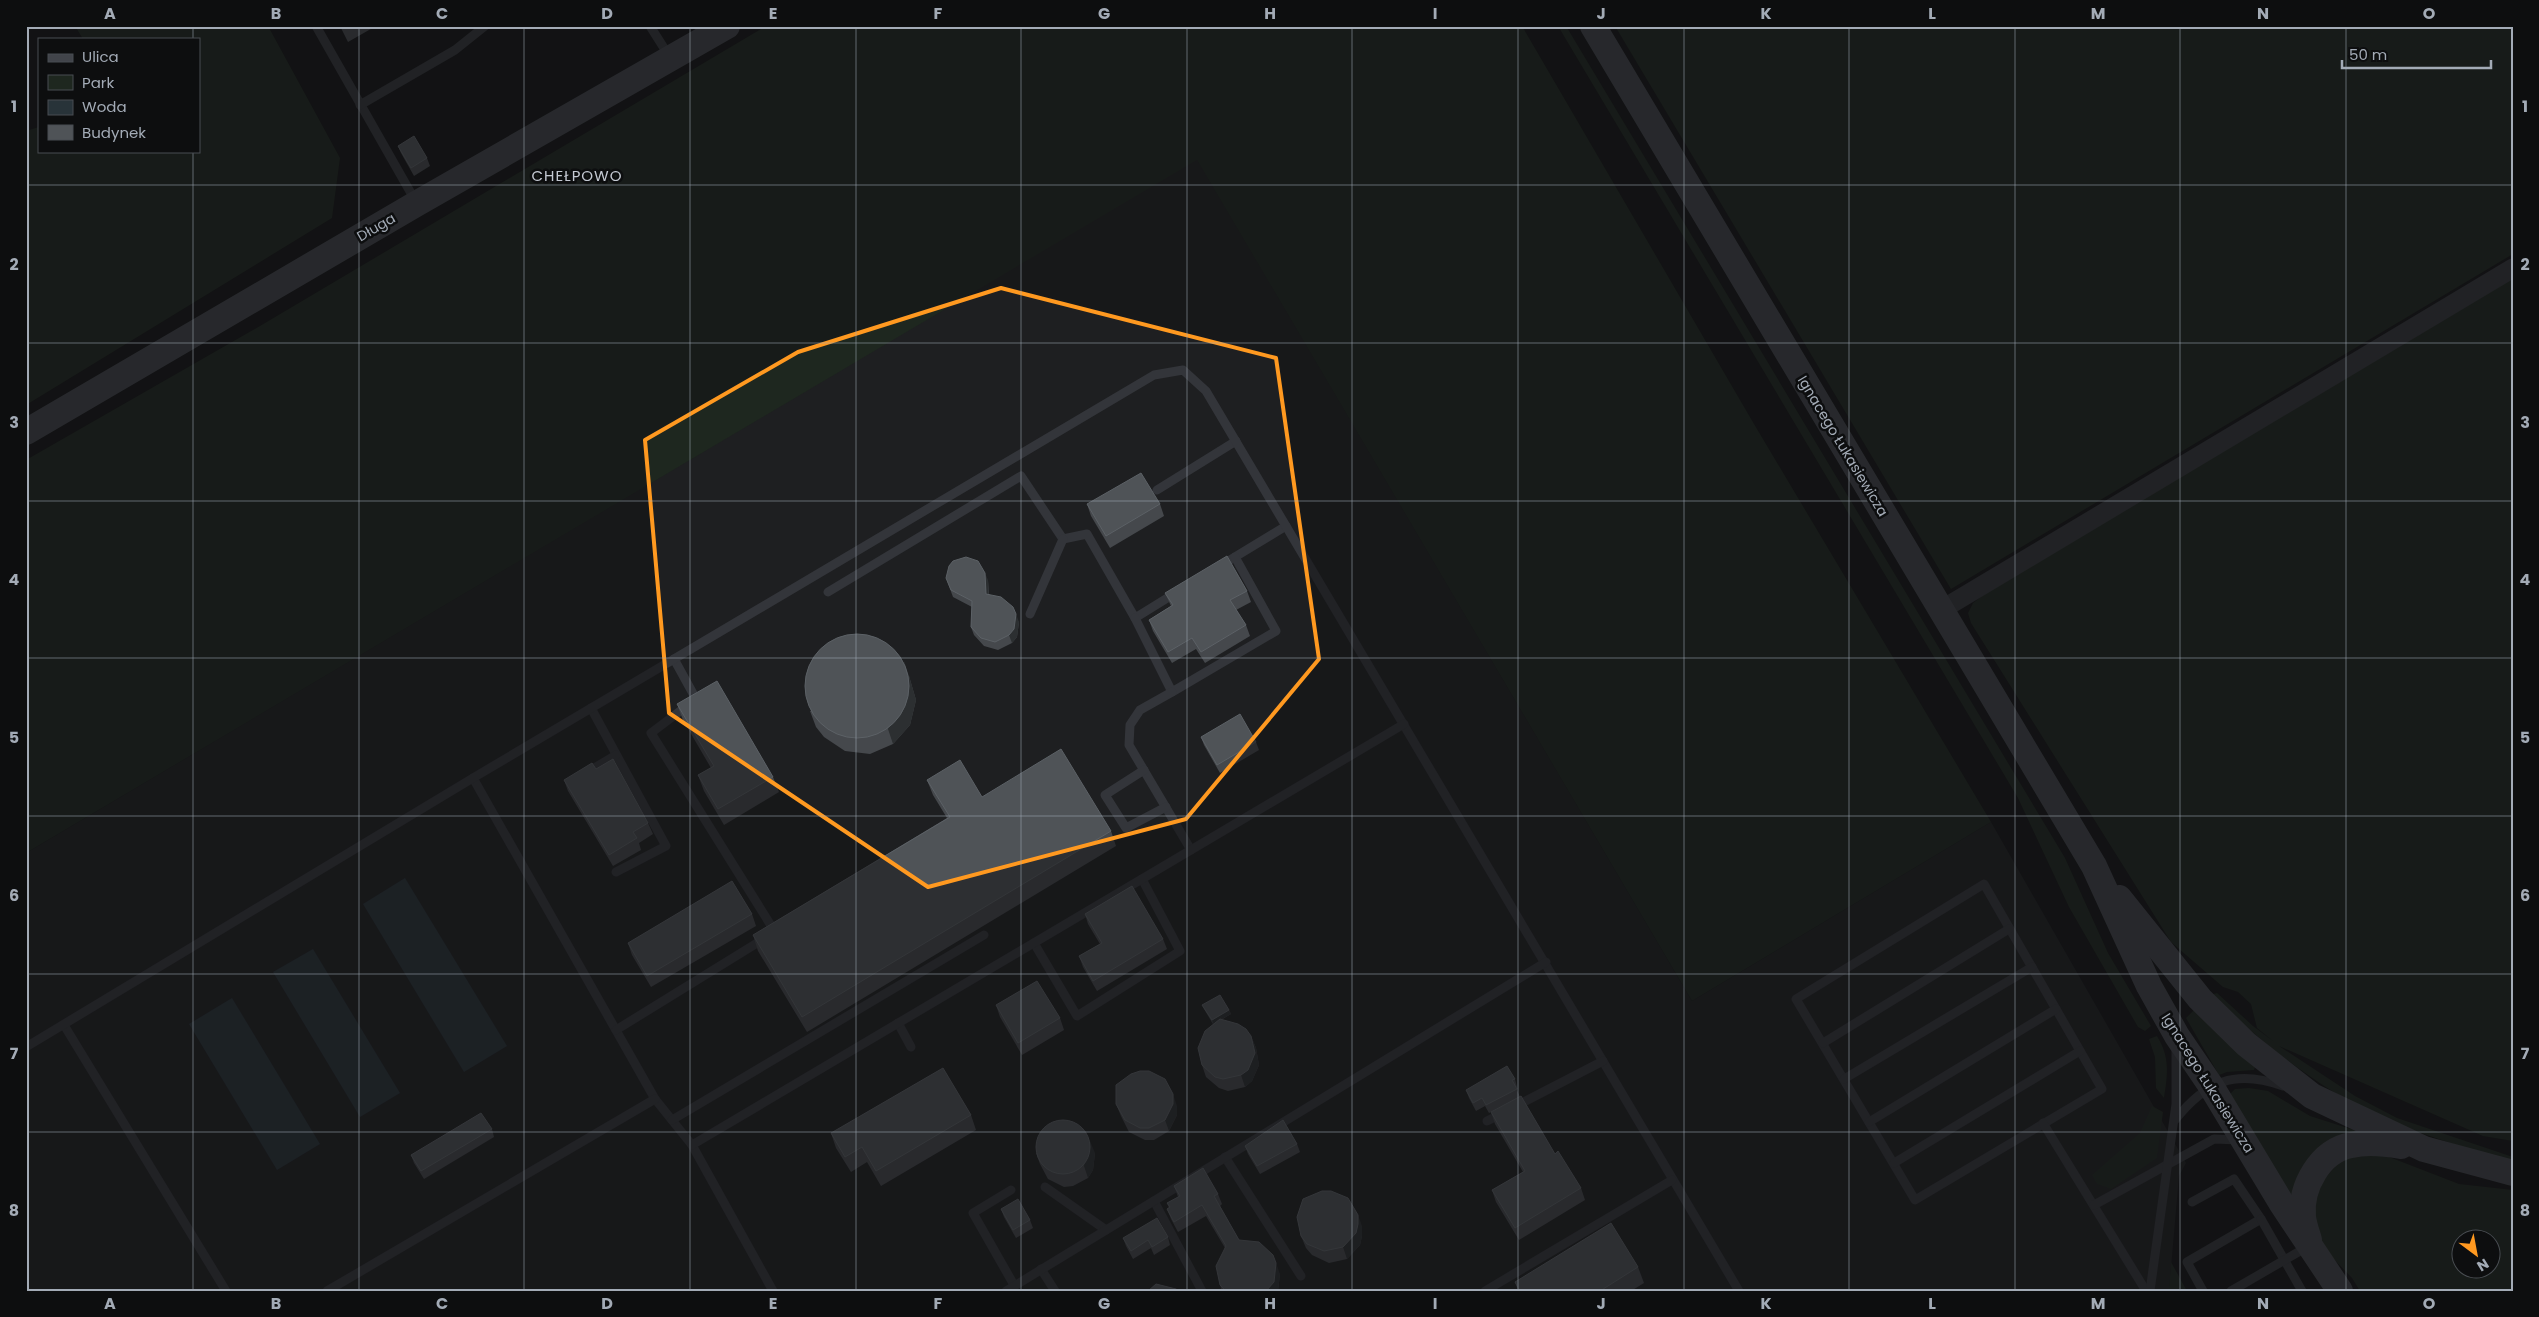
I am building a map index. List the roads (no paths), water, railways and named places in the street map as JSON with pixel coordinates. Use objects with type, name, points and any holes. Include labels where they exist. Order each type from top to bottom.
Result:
[{"type":"main road","name":"Długa","points":[[26,432],[416,204],[727,26]]},
{"type":"main road","name":"Ignacego Łukasiewicza","points":[[1593,26],[2094,866],[2149,986],[2177,1036],[2211,1086],[2282,1204],[2340,1291]]},
{"type":"main road","name":"Ignacego Łukasiewicza","points":[[2094,866],[2200,999],[2246,1044],[2312,1096],[2424,1149],[2513,1173]]},
{"type":"main road","points":[[2310,1245],[2303,1216],[2306,1189],[2312,1176],[2328,1157],[2350,1145],[2377,1142],[2424,1149]]},
{"type":"street","points":[[1941,610],[2513,268]]},
{"type":"lane","points":[[316,26],[416,204]]},
{"type":"lane","points":[[360,105],[455,50],[485,26]]},
{"type":"lane","points":[[650,26],[671,59]]},
{"type":"lane","points":[[26,1047],[590,708],[1154,375],[1183,370],[1206,391],[1546,962],[1672,1180],[1739,1291]]},
{"type":"lane","points":[[1157,490],[1236,441]]},
{"type":"lane","points":[[828,592],[1021,476],[1062,539]]},
{"type":"lane","points":[[1210,572],[1286,526]]},
{"type":"lane","points":[[1062,539],[1087,534],[1135,618],[1172,692]]},
{"type":"lane","points":[[1030,614],[1062,539]]},
{"type":"lane","points":[[1191,850],[1129,744],[1130,725],[1140,710],[1276,631],[1235,557]]},
{"type":"lane","points":[[1135,618],[1185,588]]},
{"type":"lane","points":[[616,1030],[775,932],[651,733],[696,699],[674,659]]},
{"type":"lane","points":[[590,708],[666,846],[616,872]]},
{"type":"lane","points":[[692,1145],[1404,724]]},
{"type":"lane","points":[[577,777],[616,755]]},
{"type":"lane","points":[[1144,770],[1105,795],[1126,828],[1166,807]]},
{"type":"lane","points":[[473,778],[655,1099],[692,1145],[773,1291]]},
{"type":"lane","points":[[1034,943],[1077,1016],[1180,951],[1142,879]]},
{"type":"lane","points":[[1984,884],[2032,967],[2102,1089],[1916,1200],[1796,999],[1984,884]]},
{"type":"lane","points":[[1823,1043],[2010,929]]},
{"type":"lane","points":[[672,1120],[984,935]]},
{"type":"lane","points":[[1006,1291],[1546,962]]},
{"type":"lane","points":[[1844,1079],[2032,967]]},
{"type":"lane","points":[[1869,1122],[2056,1009]]},
{"type":"lane","points":[[898,1023],[911,1047]]},
{"type":"lane","points":[[64,1025],[226,1291]]},
{"type":"lane","points":[[2150,1291],[2174,1121],[2177,1036]]},
{"type":"lane","points":[[1894,1163],[2080,1051]]},
{"type":"lane","points":[[1487,1121],[1603,1061]]},
{"type":"lane","points":[[2174,1121],[2184,1108],[2211,1086],[2228,1079],[2265,1079],[2312,1096]]},
{"type":"lane","points":[[327,1291],[655,1099]]},
{"type":"lane","points":[[2044,1123],[2146,1291]]},
{"type":"lane","points":[[2094,1205],[2214,1140],[2244,1140]]},
{"type":"lane","points":[[1225,1157],[1301,1276]]},
{"type":"lane","points":[[2192,1202],[2234,1179],[2261,1219],[2302,1291]]},
{"type":"lane","points":[[1485,1291],[1672,1180]]},
{"type":"lane","points":[[1046,1187],[1106,1230]]},
{"type":"lane","points":[[1011,1190],[973,1213],[1014,1286]]},
{"type":"lane","points":[[1154,1201],[1202,1291]]},
{"type":"lane","points":[[2203,1291],[2187,1262],[2261,1219]]},
{"type":"lane","points":[[2231,1291],[2310,1245]]},
{"type":"lane","points":[[1041,1269],[1055,1291]]},
{"type":"water","points":[[405,878],[507,1046],[464,1072],[363,904]]},
{"type":"water","points":[[313,949],[400,1093],[360,1117],[273,972]]},
{"type":"water","points":[[232,998],[320,1144],[277,1170],[189,1024]]},
{"type":"district","name":"CHEŁPOWO","points":[[577,176]]}]
